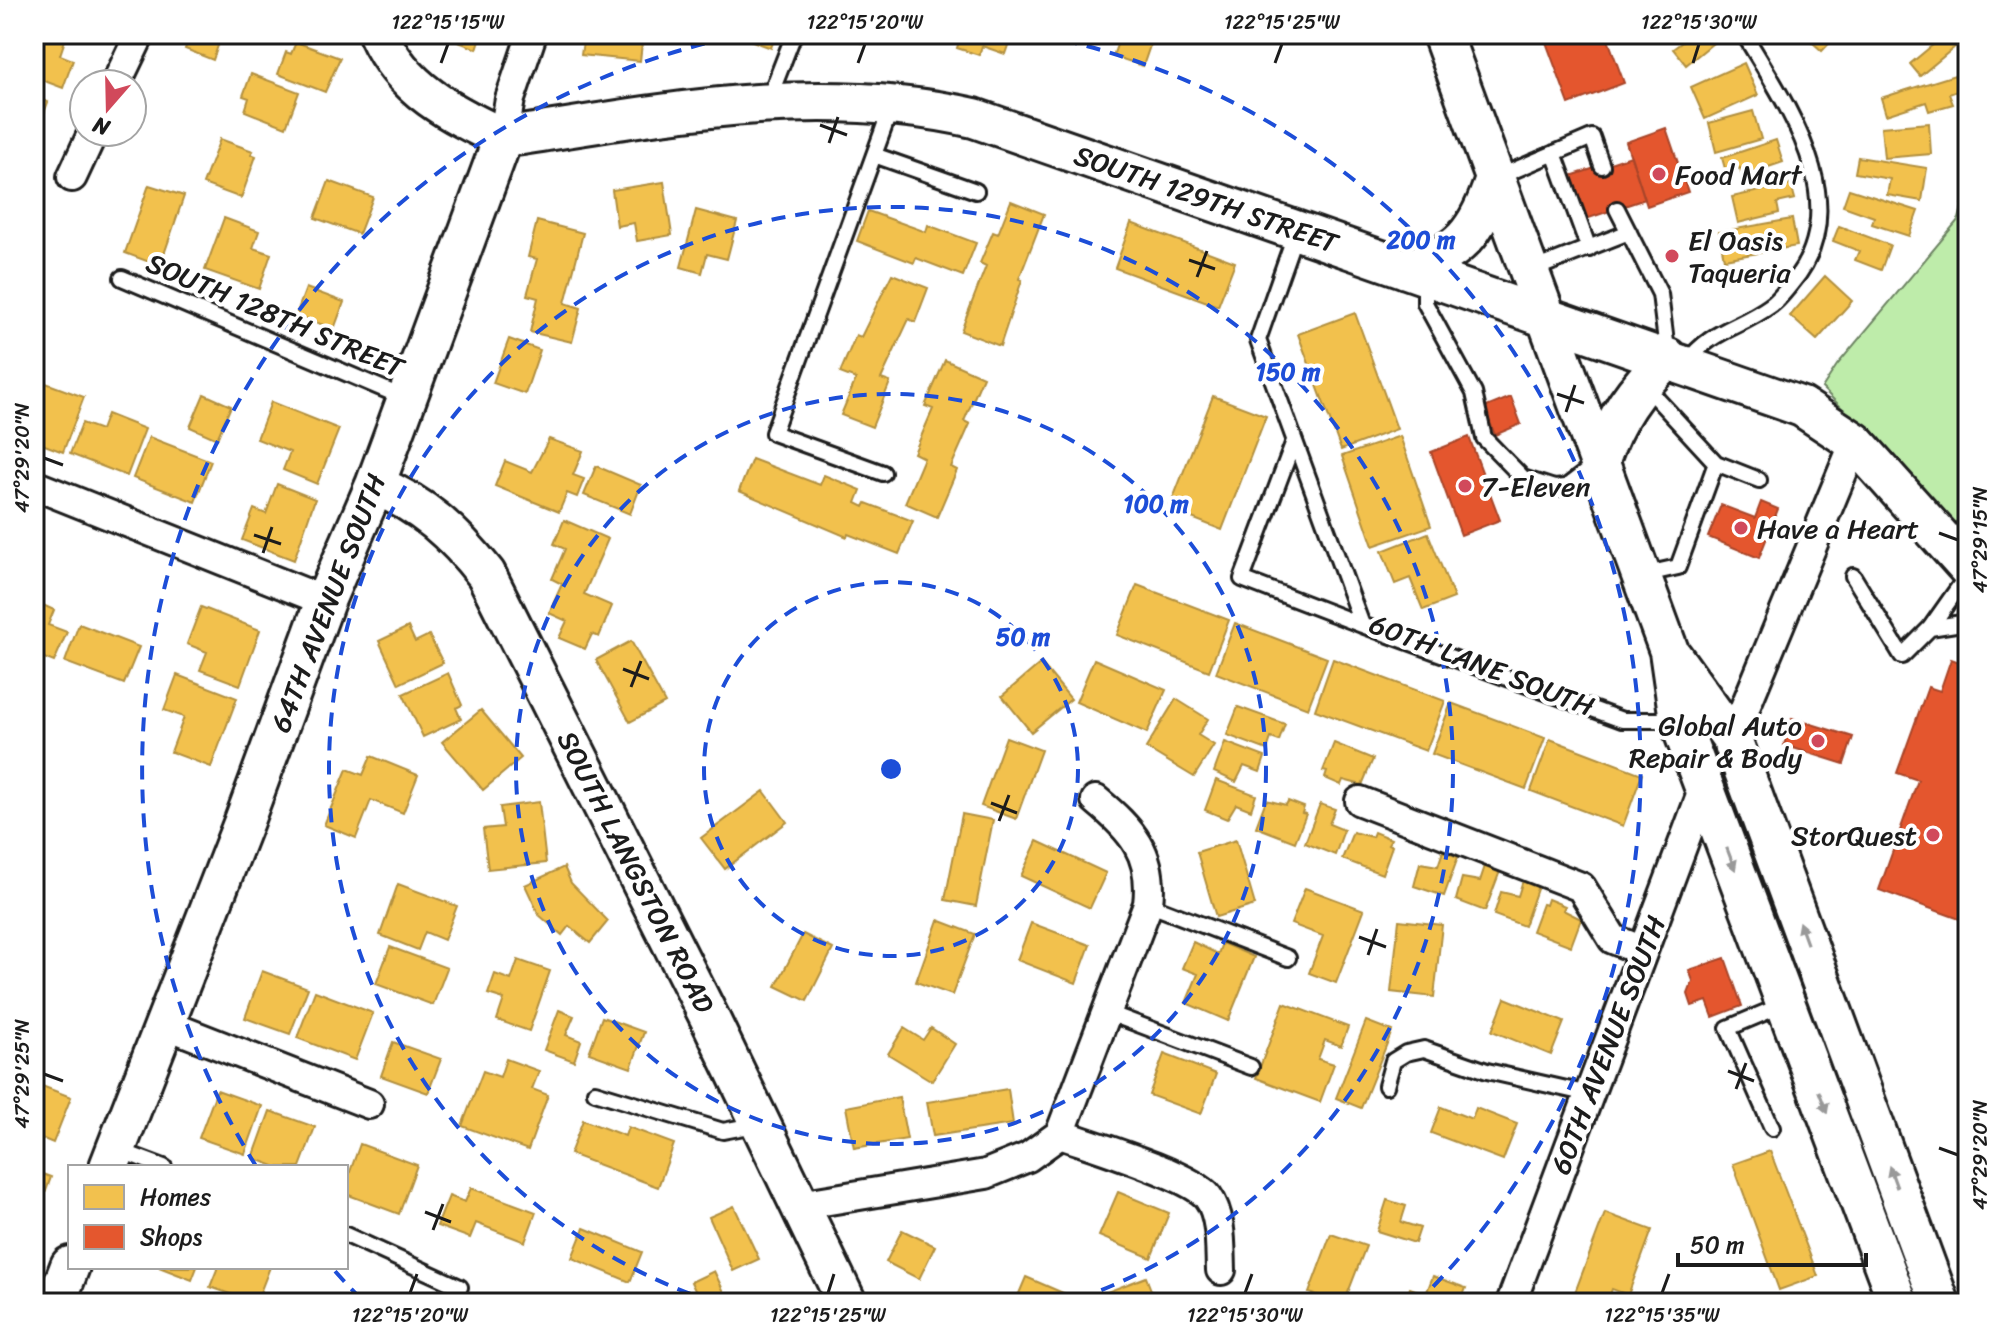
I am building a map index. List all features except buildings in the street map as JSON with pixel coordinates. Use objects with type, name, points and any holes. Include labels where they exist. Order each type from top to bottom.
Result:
[{"type":"street","points":[[124,68],[140,34]]},
{"type":"street","points":[[378,34],[386,53],[408,81],[442,109],[503,138]]},
{"type":"street","name":"64TH AVENUE SOUTH","points":[[112,1158],[325,601],[375,485],[503,138],[510,99],[532,34]]},
{"type":"street","points":[[1442,34],[1532,270],[1669,651],[1679,720],[1898,1303]]},
{"type":"street","name":"SOUTH 129TH STREET","points":[[503,138],[708,107],[768,103],[892,104],[974,118],[1547,318],[1666,368],[1802,407],[1855,442],[1968,568]]},
{"type":"street","points":[[72,177],[86,148]]},
{"type":"street","points":[[1415,272],[1465,239],[1486,206],[1495,179]]},
{"type":"street","points":[[1600,461],[1609,434],[1666,368]]},
{"type":"street","points":[[1732,739],[1855,442]]},
{"type":"street","points":[[34,485],[325,601]]},
{"type":"street","name":"SOUTH LANGSTON ROAD","points":[[375,485],[422,508],[458,538],[486,574],[847,1303]]},
{"type":"street","points":[[1669,651],[1732,739],[1940,1303]]},
{"type":"street","name":"60TH AVENUE SOUTH","points":[[1511,1303],[1704,788]]},
{"type":"street","points":[[799,1205],[986,1174],[1028,1157],[1060,1134],[1148,904],[1148,866],[1137,843],[1120,820],[1096,800]]},
{"type":"street","points":[[1360,801],[1581,887],[1613,939],[1643,951]]},
{"type":"street","points":[[165,1024],[369,1104]]},
{"type":"street","points":[[1060,1134],[1173,1176],[1207,1196],[1215,1213],[1221,1270]]},
{"type":"street","points":[[56,1303],[69,1269]]},
{"type":"lane","points":[[768,103],[794,34]]},
{"type":"lane","points":[[1666,368],[1702,342],[1772,306],[1811,257],[1818,222],[1816,178],[1795,120],[1744,34]]},
{"type":"lane","points":[[883,473],[773,433],[892,104]]},
{"type":"lane","points":[[1495,179],[1592,137],[1602,166]]},
{"type":"lane","points":[[1554,153],[1589,249]]},
{"type":"lane","points":[[874,155],[976,191]]},
{"type":"lane","points":[[1617,209],[1660,294],[1666,368],[1653,398],[1716,463],[1759,480]]},
{"type":"lane","name":"60TH LANE SOUTH","points":[[1297,231],[1258,340],[1362,625],[1622,720],[1679,720]]},
{"type":"lane","points":[[1532,270],[1629,232]]},
{"type":"lane","points":[[1415,272],[1425,303],[1474,393],[1484,438],[1523,478],[1554,488],[1566,487],[1600,461]]},
{"type":"lane","name":"SOUTH 128TH STREET","points":[[122,278],[407,399]]},
{"type":"lane","points":[[1294,441],[1242,579],[1362,625]]},
{"type":"lane","points":[[1641,575],[1678,567],[1716,463]]},
{"type":"lane","points":[[1853,576],[1902,656],[1930,628],[1968,574]]},
{"type":"lane","points":[[1930,628],[1968,622]]},
{"type":"lane","points":[[1148,904],[1288,958]]},
{"type":"lane","points":[[1772,1128],[1728,1028],[1786,1004]]},
{"type":"lane","points":[[1106,1012],[1251,1067]]},
{"type":"lane","points":[[1386,1086],[1393,1061],[1406,1053],[1424,1049],[1487,1071],[1589,1094]]},
{"type":"lane","points":[[595,1092],[723,1131],[761,1124]]},
{"type":"lane","points":[[112,1158],[152,1165]]},
{"type":"lane","points":[[348,1236],[460,1287]]},
{"type":"green space","points":[[1968,183],[1968,535],[1822,388],[1837,365],[1959,219]]},
{"type":"place","name":"Food Mart","points":[[1659,174]]},
{"type":"place","name":"El Oasis Taqueria","points":[[1672,256]]},
{"type":"place","name":"7-Eleven","points":[[1465,486]]},
{"type":"place","name":"Have a Heart","points":[[1741,528]]},
{"type":"place","name":"Global Auto Repair & Body","points":[[1818,741]]},
{"type":"place","name":"StorQuest","points":[[1933,835]]}]
